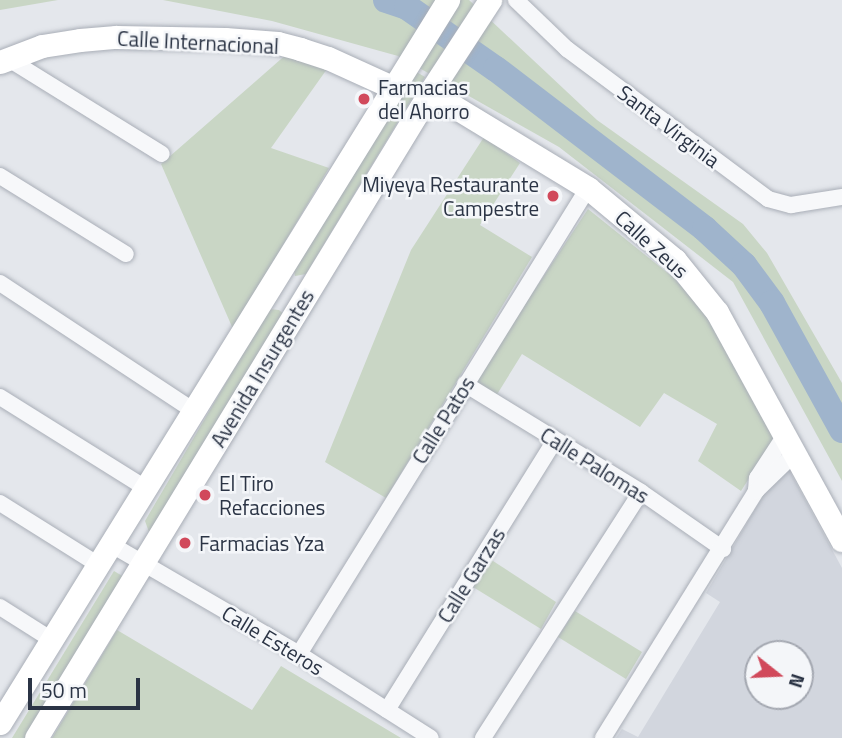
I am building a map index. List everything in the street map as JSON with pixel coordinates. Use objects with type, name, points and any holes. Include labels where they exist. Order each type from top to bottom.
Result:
[{"type":"main road","name":"Avenida Insurgentes","points":[[2,717],[147,489],[448,0]]},
{"type":"main road","name":"Avenida Insurgentes","points":[[36,738],[430,92],[490,0]]},
{"type":"main road","name":"Calle Internacional","points":[[3,60],[42,46],[116,37],[278,43],[398,79]]},
{"type":"main road","name":"Calle Zeus","points":[[430,92],[588,188],[675,260],[717,312],[842,540]]},
{"type":"main road","points":[[268,289],[299,307]]},
{"type":"street","name":"Santa Virginia","points":[[516,0],[567,49],[768,199],[791,205],[842,197]]},
{"type":"street","points":[[3,60],[162,154]]},
{"type":"street","points":[[0,176],[126,254]]},
{"type":"street","name":"Calle Patos","points":[[299,654],[588,188]]},
{"type":"street","points":[[0,283],[194,411]]},
{"type":"street","name":"Calle Palomas","points":[[465,384],[641,492],[723,548]]},
{"type":"street","points":[[0,397],[147,489]]},
{"type":"street","name":"Calle Garzas","points":[[387,710],[555,440]]},
{"type":"street","points":[[603,738],[723,548],[756,491],[757,478],[790,444]]},
{"type":"street","points":[[483,738],[641,492]]},
{"type":"street","points":[[0,503],[99,565]]},
{"type":"street","name":"Calle Esteros","points":[[112,545],[299,654],[431,738]]},
{"type":"street","points":[[0,607],[52,640]]},
{"type":"shaded area","points":[[788,468],[842,568],[842,738],[616,738],[622,729],[638,737],[720,602],[706,593],[764,494]]},
{"type":"green space","points":[[0,0],[58,0],[0,10]]},
{"type":"green space","points":[[163,0],[469,0],[597,120],[743,224],[767,253],[842,383],[842,481],[733,282],[559,147],[398,56],[272,21]]},
{"type":"green space","points":[[289,52],[327,69],[271,148],[329,168],[233,329],[161,164]]},
{"type":"green space","points":[[413,70],[425,77],[306,274],[295,276],[293,266]]},
{"type":"green space","points":[[484,137],[520,163],[480,225],[532,257],[386,498],[325,462],[411,250]]},
{"type":"green space","points":[[588,209],[674,278],[710,319],[776,436],[741,491],[698,461],[717,424],[664,393],[640,427],[522,354],[496,396],[473,383]]},
{"type":"green space","points":[[269,309],[279,310],[286,316],[149,532],[145,521]]},
{"type":"green space","points":[[490,559],[556,602],[541,629],[473,587]]},
{"type":"green space","points":[[114,571],[129,580],[31,738],[12,738]]},
{"type":"green space","points":[[575,611],[642,652],[626,679],[558,637]]},
{"type":"green space","points":[[117,630],[252,710],[281,666],[401,738],[52,738]]},
{"type":"waterway","points":[[386,0],[407,7],[496,69],[705,229],[744,265],[772,303],[842,430]]},
{"type":"place","name":"Farmacias del Ahorro","points":[[364,99]]},
{"type":"place","name":"Miyeya Restaurante Campestre","points":[[553,196]]},
{"type":"place","name":"El Tiro Refacciones","points":[[205,495]]},
{"type":"place","name":"Farmacias Yza","points":[[185,543]]}]
